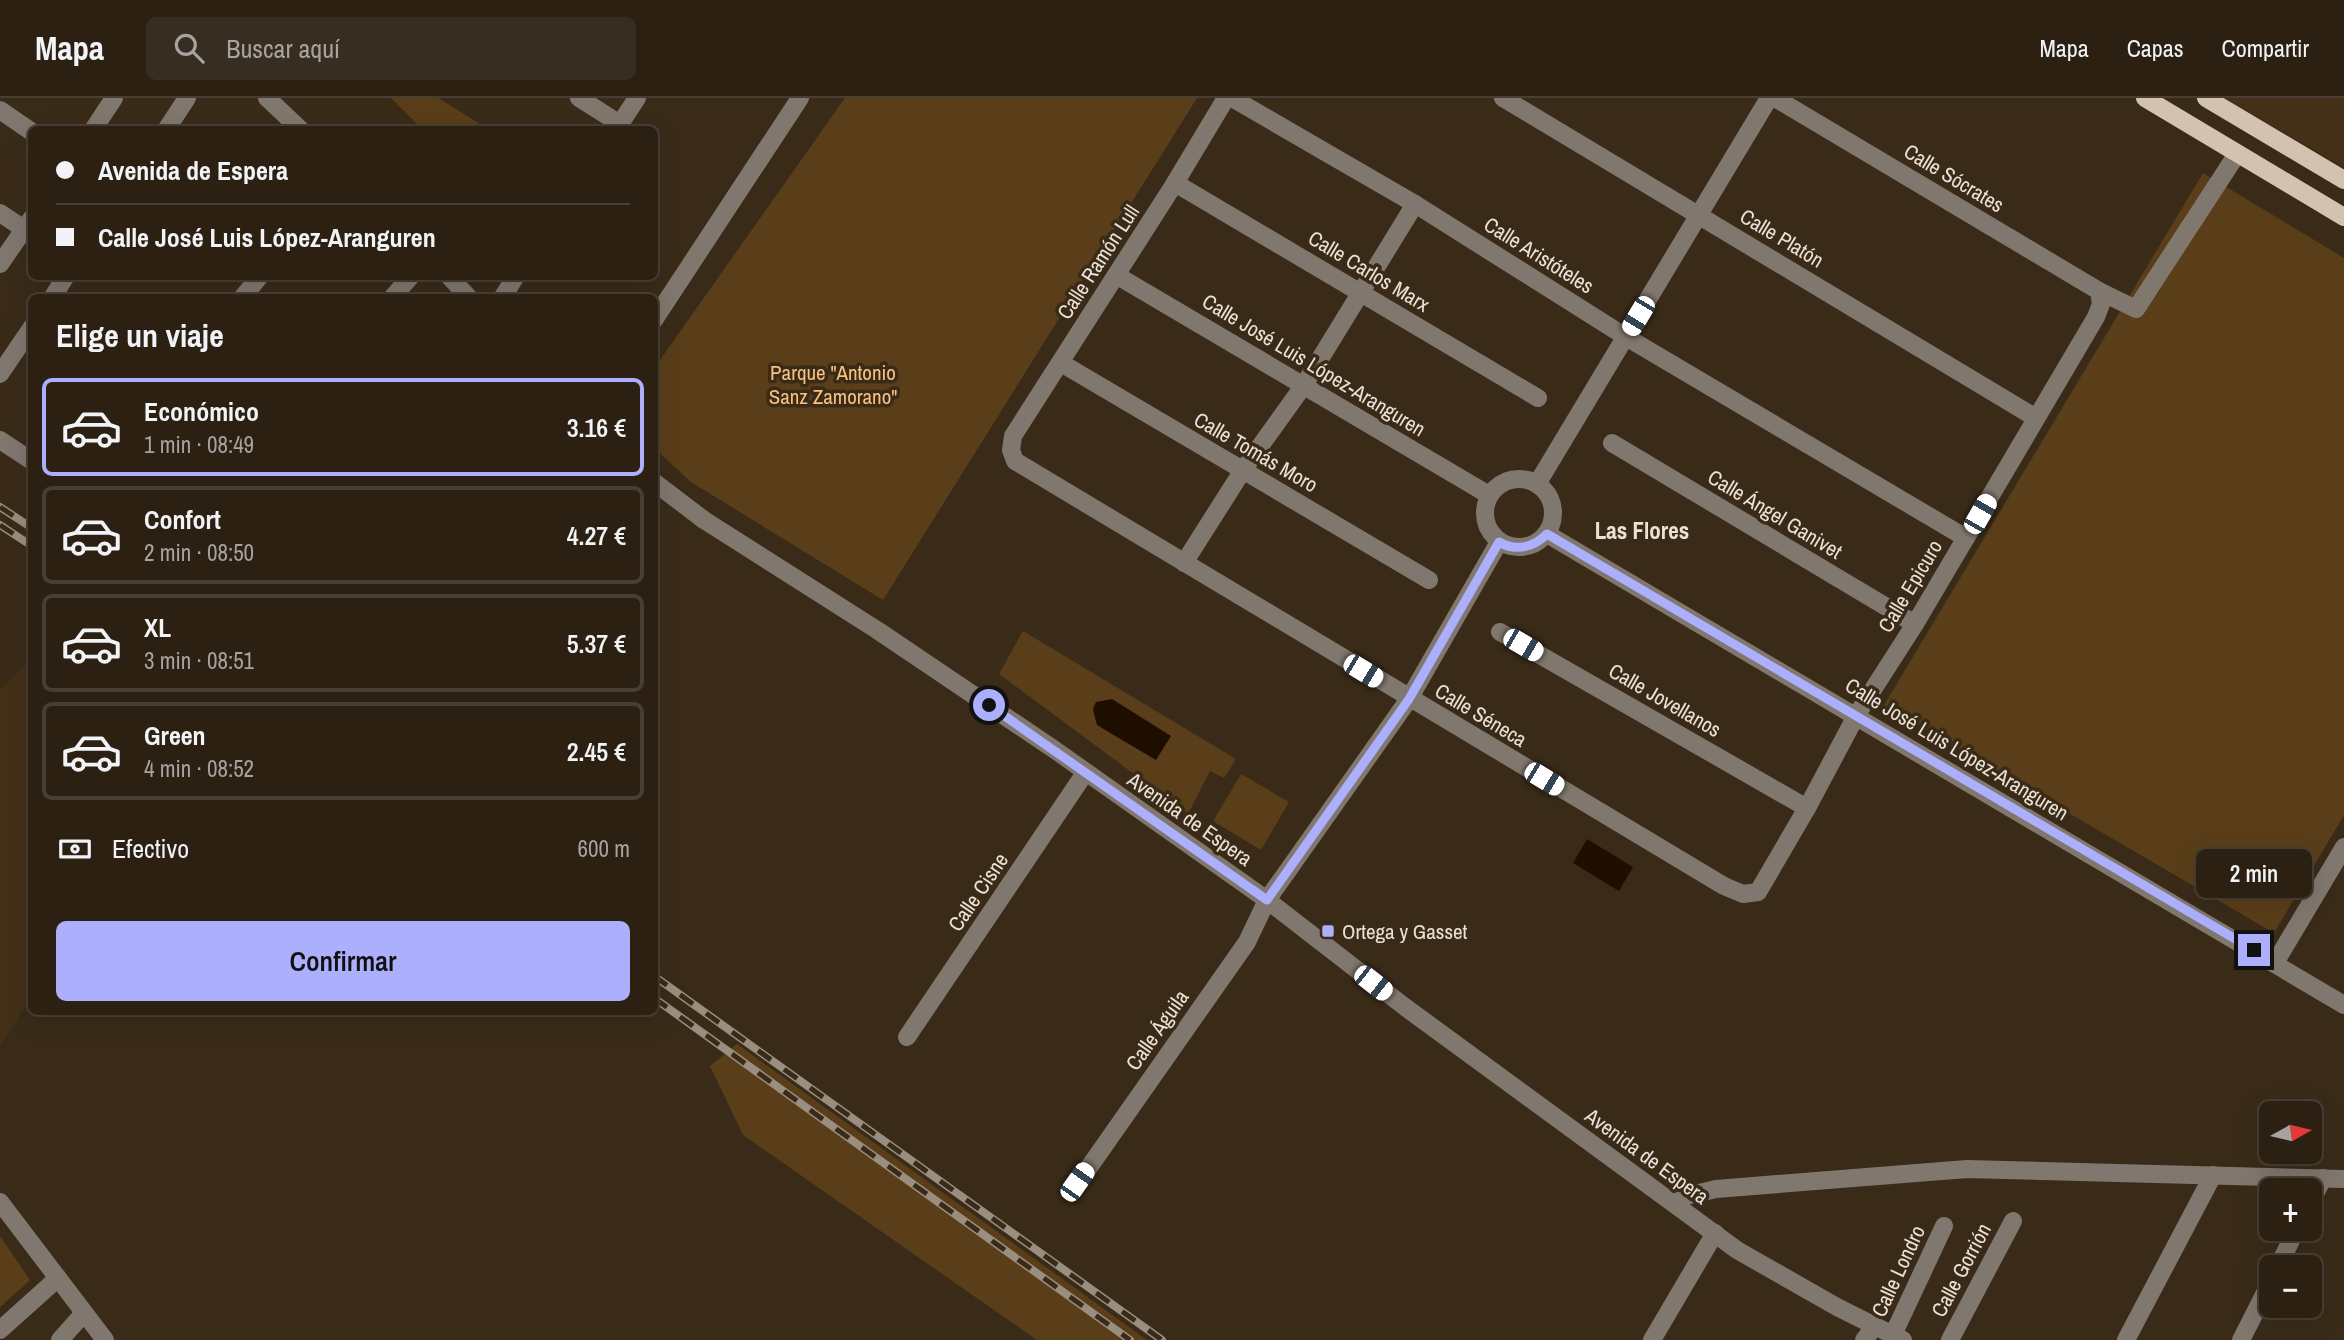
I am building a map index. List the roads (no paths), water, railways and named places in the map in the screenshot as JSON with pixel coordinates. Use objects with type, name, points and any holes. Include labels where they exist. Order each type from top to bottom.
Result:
[{"type":"main road","points":[[2145,98],[2344,217]]},
{"type":"main road","points":[[2206,98],[2344,180]]},
{"type":"street","points":[[96,126],[114,98]]},
{"type":"street","points":[[169,126],[187,98]]},
{"type":"street","points":[[267,98],[297,126]]},
{"type":"street","points":[[579,98],[617,126]]},
{"type":"street","points":[[619,126],[637,98]]},
{"type":"street","points":[[658,314],[800,98]]},
{"type":"street","name":"Calle Ramón Lull","points":[[1011,450],[1013,436],[1175,183],[1226,98]]},
{"type":"street","name":"Calle Aristóteles","points":[[1232,98],[1415,204],[1626,337],[1966,538]]},
{"type":"street","name":"Calle Platón","points":[[1503,98],[2036,418]]},
{"type":"street","points":[[1537,484],[1769,98]]},
{"type":"street","name":"Calle Sócrates","points":[[1775,98],[2100,298],[2137,309],[2237,154]]},
{"type":"street","points":[[0,110],[28,129]]},
{"type":"street","name":"Calle Carlos Marx","points":[[1175,183],[1538,398]]},
{"type":"street","points":[[1184,563],[1243,470],[1304,385],[1415,204]]},
{"type":"street","points":[[0,213],[28,223],[0,264]]},
{"type":"street","name":"Calle José Luis López-Aranguren","points":[[1116,275],[1489,495]]},
{"type":"street","points":[[245,294],[257,280]]},
{"type":"street","points":[[395,294],[408,280]]},
{"type":"street","points":[[453,280],[465,294]]},
{"type":"street","name":"Calle Epicuro","points":[[1758,891],[1807,808],[1856,716],[1915,624],[2096,317],[2100,298]]},
{"type":"street","points":[[0,374],[28,333]]},
{"type":"street","name":"Calle Tomás Moro","points":[[1061,363],[1429,580]]},
{"type":"street","points":[[0,440],[28,458]]},
{"type":"street","name":"Calle Ángel Ganivet","points":[[1612,443],[1915,624]]},
{"type":"street","name":"Calle Séneca","points":[[1011,450],[1015,461],[1724,886],[1743,894],[1758,891]]},
{"type":"street","points":[[1517,478],[1537,484],[1547,494],[1553,506],[1553,517],[1547,534],[1532,545],[1515,548],[1499,542],[1485,523],[1484,513],[1489,495],[1495,487],[1517,478]]},
{"type":"street","name":"Avenida de Espera","points":[[658,485],[704,520],[888,638],[1055,750],[1267,900],[1405,1007],[1737,1250],[1870,1333],[1898,1337]]},
{"type":"street","name":"Calle José Luis López-Aranguren","points":[[1547,534],[2344,1005]]},
{"type":"street","name":"Calle Águila","points":[[1077,1182],[1247,942],[1267,900],[1409,699],[1499,542]]},
{"type":"street","name":"Calle Jovellanos","points":[[1500,632],[1807,808]]},
{"type":"street","name":"Calle Cisne","points":[[908,1037],[1085,773]]},
{"type":"street","points":[[2275,963],[2344,847]]},
{"type":"street","points":[[1669,1200],[1716,1189],[1967,1169],[2344,1179]]},
{"type":"street","points":[[2126,1340],[2213,1175]]},
{"type":"street","points":[[0,1202],[105,1340]]},
{"type":"street","name":"Calle Gorrión","points":[[1950,1340],[2013,1221]]},
{"type":"street","name":"Calle Londro","points":[[1898,1337],[1944,1226]]},
{"type":"street","points":[[1653,1340],[1715,1233]]},
{"type":"street","points":[[0,1330],[58,1278]]},
{"type":"street","points":[[2241,1340],[2259,1305]]},
{"type":"street","points":[[60,1340],[84,1313]]},
{"type":"railway","points":[[0,507],[28,525]]},
{"type":"railway","points":[[0,525],[28,543]]},
{"type":"railway","points":[[658,979],[1162,1340]]},
{"type":"railway","points":[[658,1001],[1130,1340]]},
{"type":"place","name":"Ortega y Gasset","points":[[1328,931]]},
{"type":"district","name":"Las Flores","points":[[1642,530]]},
{"type":"park label","name":"Parque \"Antonio Sanz Zamorano\"","points":[[833,384]]}]
